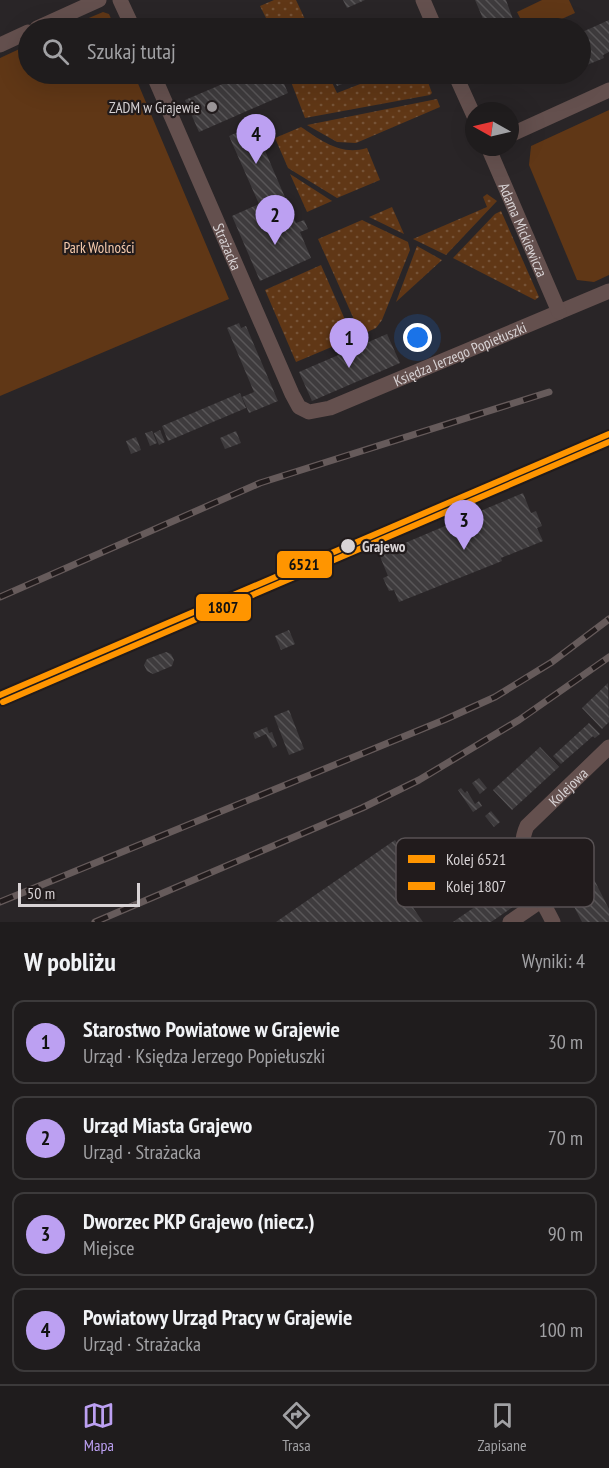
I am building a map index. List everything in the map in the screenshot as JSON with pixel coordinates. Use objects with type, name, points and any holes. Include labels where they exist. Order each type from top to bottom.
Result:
[{"type":"street","points":[[59,18],[99,0]]},
{"type":"street","points":[[120,0],[128,18]]},
{"type":"street","points":[[423,0],[431,18]]},
{"type":"street","points":[[0,45],[18,37]]},
{"type":"street","name":"Strażacka","points":[[157,84],[292,394],[299,407],[309,412]]},
{"type":"street","points":[[460,84],[468,102]]},
{"type":"street","points":[[519,131],[609,90]]},
{"type":"street","name":"Adama Mickiewicza","points":[[492,156],[559,312]]},
{"type":"street","name":"Księdza Jerzego Popiełuszki","points":[[309,412],[330,408],[609,291]]},
{"type":"street","name":"Kolejowa","points":[[522,838],[527,826],[609,747]]},
{"type":"street","points":[[510,922],[532,907]]},
{"type":"street","points":[[546,907],[553,922]]},
{"type":"green space","points":[[274,0],[296,0],[304,18],[266,18],[260,6]]},
{"type":"green space","points":[[542,0],[569,0],[575,13],[564,18],[520,18],[517,12]]},
{"type":"green space","points":[[103,12],[109,14],[111,18],[89,18]]},
{"type":"green space","name":"Park Wolności","points":[[18,50],[18,84],[138,84],[229,299],[0,396],[0,58]]},
{"type":"green space","points":[[292,84],[333,84],[337,93],[360,84],[429,84],[432,93],[430,95],[305,118]]},
{"type":"green space","points":[[437,99],[440,107],[356,143],[337,142],[307,125]]},
{"type":"green space","points":[[609,110],[609,275],[594,282],[577,280],[529,165],[531,146]]},
{"type":"green space","points":[[301,127],[340,149],[367,148],[380,180],[337,198],[288,168],[275,138]]},
{"type":"green space","points":[[290,174],[332,201],[307,212]]},
{"type":"green space","points":[[487,194],[497,201],[446,255],[413,239],[487,207],[483,197]]},
{"type":"green space","points":[[392,207],[404,234],[369,217]]},
{"type":"green space","points":[[501,211],[539,297],[535,300],[453,258],[495,214]]},
{"type":"green space","points":[[362,220],[408,242],[410,250],[382,320],[376,328],[361,335],[318,239]]},
{"type":"green space","points":[[417,246],[442,260],[396,302]]},
{"type":"green space","points":[[321,265],[353,338],[296,362],[265,290]]},
{"type":"building","points":[[343,0],[365,0],[347,8]]},
{"type":"building","points":[[475,0],[506,0],[512,18],[483,18]]},
{"type":"building","points":[[609,20],[609,52],[603,55],[604,58],[591,63],[591,28]]},
{"type":"building","points":[[223,84],[284,84],[288,93],[199,132],[185,100]]},
{"type":"building","points":[[254,125],[296,223],[304,220],[308,229],[300,232],[311,258],[260,281],[232,216],[259,204],[229,136]]},
{"type":"building","points":[[239,323],[241,328],[246,326],[278,401],[249,413],[242,397],[254,392],[227,328]]},
{"type":"building","points":[[387,334],[400,363],[312,401],[299,372]]},
{"type":"building","points":[[240,393],[246,408],[168,441],[162,426]]},
{"type":"building","points":[[160,430],[165,442],[159,445],[154,433]]},
{"type":"building","points":[[152,431],[157,443],[150,446],[145,433]]},
{"type":"building","points":[[236,431],[241,443],[225,449],[220,438]]},
{"type":"building","points":[[136,437],[141,450],[131,454],[126,441]]},
{"type":"building","points":[[523,493],[531,513],[536,511],[542,526],[537,528],[543,541],[501,558],[502,561],[399,602],[394,590],[389,591],[383,578],[388,576],[379,554]]},
{"type":"building","points":[[289,630],[295,644],[281,650],[275,636]]},
{"type":"building","points":[[166,652],[171,654],[174,660],[172,666],[153,674],[147,671],[144,665],[147,659]]},
{"type":"building","points":[[608,683],[609,722],[602,729],[582,708]]},
{"type":"building","points":[[289,710],[304,749],[289,755],[274,716]]},
{"type":"building","points":[[589,723],[600,734],[595,738],[593,736],[561,764],[553,756]]},
{"type":"building","points":[[267,727],[269,733],[272,732],[277,746],[273,748],[266,734],[255,739],[253,733]]},
{"type":"building","points":[[540,747],[559,767],[512,810],[493,790]]},
{"type":"building","points":[[479,778],[487,788],[480,794],[472,783]]},
{"type":"building","points":[[461,788],[465,793],[467,791],[475,804],[479,801],[482,806],[473,812],[458,790]]},
{"type":"building","points":[[491,811],[500,822],[494,827],[485,816]]},
{"type":"building","points":[[395,840],[396,907],[413,907],[423,922],[276,922]]},
{"type":"building","points":[[594,880],[609,909],[609,922],[582,922],[574,907],[594,907]]},
{"type":"building","points":[[475,907],[513,907],[491,922],[453,922]]},
{"type":"railway","points":[[0,597],[260,483],[549,392]]},
{"type":"railway","points":[[0,902],[495,697],[552,662],[609,619]]},
{"type":"railway","points":[[95,922],[362,808],[419,780],[519,720],[609,657]]},
{"type":"rail line","name":"6521","points":[[0,695],[609,434]]},
{"type":"rail line","name":"1807","points":[[3,702],[609,442]]},
{"type":"place","name":"ZADM w Grajewie","points":[[212,107]]},
{"type":"place","name":"Powiatowy Urząd Pracy w Grajewie","points":[[256,164]]},
{"type":"place","name":"Urząd Miasta Grajewo","points":[[275,245]]},
{"type":"place","name":"Starostwo Powiatowe w Grajewie","points":[[349,368]]},
{"type":"place","name":"Grajewo","points":[[348,546]]},
{"type":"place","name":"Dworzec PKP Grajewo (niecz.)","points":[[464,550]]}]
